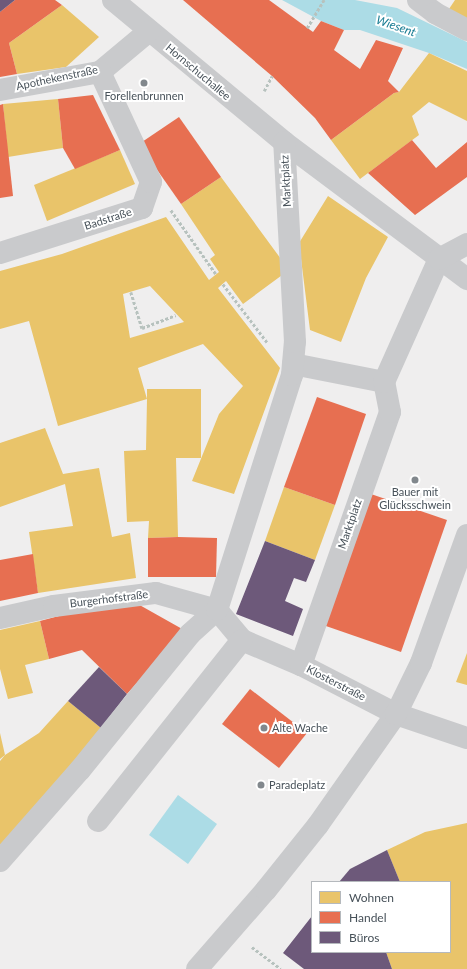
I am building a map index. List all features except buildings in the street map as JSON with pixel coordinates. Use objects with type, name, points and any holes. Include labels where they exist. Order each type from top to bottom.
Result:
[{"type":"street","name":"Hornschuchallee","points":[[113,0],[284,142]]},
{"type":"street","points":[[418,0],[435,13],[467,30]]},
{"type":"street","name":"Apothekenstraße","points":[[0,90],[100,72],[149,31]]},
{"type":"street","points":[[100,72],[151,182]]},
{"type":"street","name":"Marktplatz","points":[[284,142],[467,279]]},
{"type":"street","name":"Marktplatz","points":[[217,610],[292,370],[295,342],[284,142]]},
{"type":"street","name":"Badstraße","points":[[0,253],[142,208],[151,182]]},
{"type":"street","points":[[292,370],[384,382],[439,259],[467,244]]},
{"type":"street","name":"Marktplatz","points":[[301,665],[390,412],[384,382]]},
{"type":"street","points":[[197,969],[231,931],[318,825],[396,714],[421,663],[467,535]]},
{"type":"street","name":"Burgerhofstraße","points":[[0,618],[54,606],[156,593],[217,610]]},
{"type":"street","points":[[0,861],[80,770],[190,634],[217,610]]},
{"type":"street","name":"Klosterstraße","points":[[217,610],[242,640],[301,665],[396,714],[467,738]]},
{"type":"street","points":[[98,821],[242,640]]},
{"type":"path","points":[[307,28],[324,0]]},
{"type":"path","points":[[151,182],[216,274]]},
{"type":"path","points":[[223,284],[292,370]]},
{"type":"path","points":[[130,292],[142,328],[176,315]]},
{"type":"path","points":[[231,931],[281,969]]},
{"type":"water","name":"Wiesent","points":[[282,0],[355,0],[397,8],[467,42],[467,69],[429,53],[360,30],[344,30],[321,21]]},
{"type":"water","points":[[178,795],[217,824],[188,864],[149,835]]},
{"type":"place","name":"Forellenbrunnen","points":[[144,83]]},
{"type":"place","name":"Bauer mit Glücksschwein","points":[[415,480]]},
{"type":"place","name":"Alte Wache","points":[[264,728]]},
{"type":"place","name":"Paradeplatz","points":[[261,785]]}]
